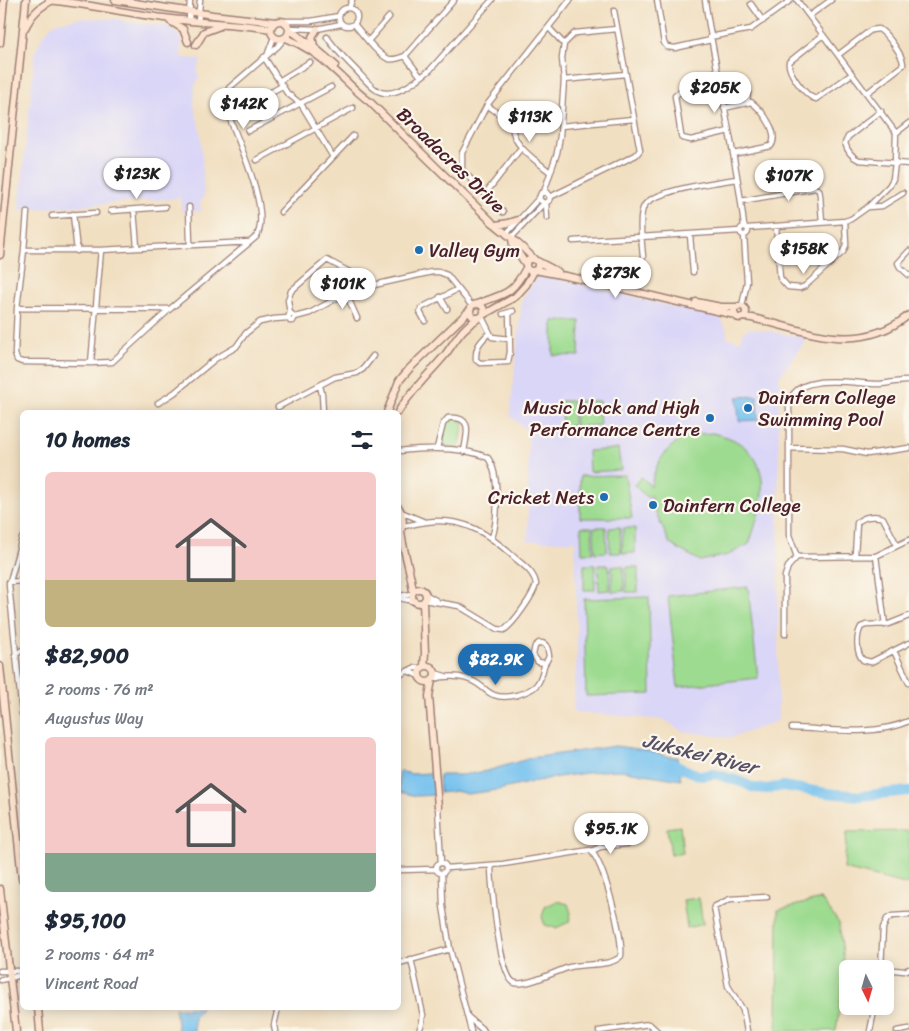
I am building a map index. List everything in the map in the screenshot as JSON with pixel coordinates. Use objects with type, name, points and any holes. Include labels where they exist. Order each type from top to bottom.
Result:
[{"type":"street","points":[[0,42],[1,14],[4,0]]},
{"type":"street","points":[[0,254],[26,0]]},
{"type":"street","points":[[49,0],[91,5],[163,18],[271,30]]},
{"type":"street","points":[[23,32],[33,14],[53,0]]},
{"type":"street","points":[[115,0],[280,22],[311,22],[339,16]]},
{"type":"street","points":[[189,21],[190,0]]},
{"type":"street","points":[[198,22],[200,0]]},
{"type":"street","points":[[349,8],[352,0]]},
{"type":"street","points":[[354,24],[383,55],[389,59],[398,58],[404,56],[454,0]]},
{"type":"street","points":[[327,37],[333,47],[376,90],[390,93],[397,91],[430,70],[492,0]]},
{"type":"street","points":[[503,212],[462,170],[461,159],[465,147],[487,104],[570,0]]},
{"type":"street","points":[[657,0],[664,44],[672,48],[748,30],[791,0]]},
{"type":"street","points":[[573,241],[748,233],[705,0]]},
{"type":"street","points":[[746,227],[845,222],[868,207],[889,186],[893,179],[896,133],[797,0]]},
{"type":"street","points":[[809,16],[831,0]]},
{"type":"street","points":[[751,4],[763,21]]},
{"type":"street","points":[[341,24],[339,16],[343,9],[349,8],[356,14],[354,24]]},
{"type":"street","points":[[510,237],[527,223],[550,198],[638,154],[640,150],[614,11]]},
{"type":"street","points":[[369,40],[389,17]]},
{"type":"street","points":[[163,18],[180,26],[186,34],[188,42]]},
{"type":"street","points":[[266,56],[274,37],[271,30],[273,25],[280,22]]},
{"type":"street","name":"Broadacres Drive","points":[[280,22],[340,69],[366,95],[370,102]]},
{"type":"street","points":[[196,45],[204,32],[226,24]]},
{"type":"street","points":[[27,212],[17,308],[15,354],[17,360],[22,362],[112,362],[170,309],[256,237],[260,230],[258,195],[226,111],[225,100],[229,88],[285,38],[289,29],[317,29],[341,24],[349,26],[354,24]]},
{"type":"street","points":[[549,28],[564,44]]},
{"type":"street","points":[[314,47],[312,37],[317,29]]},
{"type":"street","points":[[496,225],[518,219],[544,192],[557,153],[561,126],[564,44],[575,33],[617,29]]},
{"type":"street","points":[[838,54],[871,30],[877,29],[885,33],[902,57],[903,65],[867,93]]},
{"type":"street","points":[[823,36],[789,62],[790,71],[807,94],[812,99],[816,99],[852,74]]},
{"type":"street","name":"Broadacres Drive","points":[[274,37],[278,40],[285,38],[318,56],[370,102],[496,225],[518,241],[535,260],[566,276]]},
{"type":"street","points":[[266,56],[287,93],[301,104],[333,157]]},
{"type":"street","points":[[404,56],[421,77]]},
{"type":"street","points":[[238,105],[249,99],[257,100],[310,62]]},
{"type":"street","points":[[564,80],[626,74]]},
{"type":"street","points":[[719,84],[677,92],[674,98],[681,136],[691,140],[729,131]]},
{"type":"street","points":[[248,131],[331,88]]},
{"type":"street","points":[[748,92],[748,102]]},
{"type":"street","points":[[724,108],[748,102],[754,104],[769,123],[773,142],[769,147],[733,154]]},
{"type":"street","points":[[487,104],[513,124]]},
{"type":"street","points":[[257,160],[353,108]]},
{"type":"street","points":[[527,109],[513,124],[512,130],[520,148],[550,172]]},
{"type":"street","points":[[880,111],[848,137],[846,144],[850,153],[859,160],[909,164]]},
{"type":"street","points":[[561,126],[634,119]]},
{"type":"street","points":[[896,133],[909,123]]},
{"type":"street","points":[[281,212],[353,136]]},
{"type":"street","points":[[486,194],[520,148]]},
{"type":"street","points":[[643,257],[642,212],[650,200],[673,191],[738,179]]},
{"type":"street","points":[[781,180],[783,193]]},
{"type":"street","points":[[741,201],[810,188],[817,189],[820,195],[822,222]]},
{"type":"street","points":[[544,192],[548,193],[550,198]]},
{"type":"street","points":[[868,207],[880,206],[903,193]]},
{"type":"street","points":[[539,198],[545,203],[547,218]]},
{"type":"street","points":[[111,211],[165,207]]},
{"type":"street","points":[[188,207],[190,244]]},
{"type":"street","points":[[134,210],[137,247]]},
{"type":"street","points":[[52,216],[96,213]]},
{"type":"street","points":[[72,214],[77,251]]},
{"type":"street","points":[[518,219],[527,223]]},
{"type":"street","points":[[510,237],[518,219]]},
{"type":"street","points":[[776,226],[780,278],[788,287],[800,288],[805,286],[843,252],[846,245],[845,222]]},
{"type":"street","points":[[742,233],[747,282],[741,308],[745,315],[742,318]]},
{"type":"street","points":[[690,235],[693,272]]},
{"type":"street","name":"Broadacres Drive","points":[[510,237],[529,271],[566,276],[742,318],[752,318],[815,335],[839,339],[866,337],[886,330],[909,316]]},
{"type":"street","points":[[24,250],[77,251],[249,242]]},
{"type":"street","points":[[90,363],[101,250]]},
{"type":"street","points":[[909,251],[898,263],[909,275]]},
{"type":"street","points":[[289,316],[288,300],[291,291],[325,260],[374,285]]},
{"type":"street","points":[[387,410],[398,381],[410,368],[473,307],[520,286],[535,271],[538,265],[535,260],[528,260],[520,286],[515,297],[464,328],[399,410]]},
{"type":"street","points":[[158,404],[216,359],[236,347],[246,333],[260,322],[294,314],[296,317],[310,313],[346,293],[432,272],[440,272],[447,275],[473,307],[483,308],[481,316],[493,338],[510,339]]},
{"type":"street","points":[[425,322],[420,309],[458,289]]},
{"type":"street","points":[[346,293],[357,318]]},
{"type":"street","points":[[440,298],[447,309]]},
{"type":"street","name":"Broadacres Drive","points":[[672,300],[741,308]]},
{"type":"street","points":[[473,307],[472,317],[481,316]]},
{"type":"street","points":[[17,308],[170,309]]},
{"type":"street","points":[[735,315],[734,311],[741,308]]},
{"type":"street","points":[[741,308],[752,318]]},
{"type":"street","points":[[489,333],[479,343],[476,360],[480,363],[508,362],[511,312],[503,314]]},
{"type":"street","name":"Broadacres Drive","points":[[901,322],[909,320]]},
{"type":"street","points":[[445,336],[452,344]]},
{"type":"street","points":[[278,407],[335,377],[357,373],[373,356]]},
{"type":"street","points":[[797,557],[789,536],[790,398],[807,384],[820,382],[879,384],[909,381]]},
{"type":"street","points":[[320,386],[323,410]]},
{"type":"street","points":[[437,448],[444,422],[448,418],[456,418],[465,422],[468,428],[464,452]]},
{"type":"street","points":[[401,451],[437,448],[488,458],[494,467],[496,524],[492,538]]},
{"type":"street","points":[[789,448],[843,449],[867,454],[909,448]]},
{"type":"street","points":[[401,510],[425,522]]},
{"type":"street","points":[[855,555],[856,523],[858,520],[866,517],[883,518],[897,545]]},
{"type":"street","points":[[401,597],[418,597],[459,606],[497,629],[504,630],[510,626],[518,615],[536,584],[532,574],[492,538],[479,529],[460,523],[425,522],[401,530],[401,547],[412,576],[418,597],[423,623],[425,653],[422,678],[429,696]]},
{"type":"street","points":[[785,634],[785,576],[788,567],[797,557],[876,556],[909,540]]},
{"type":"street","points":[[20,545],[9,582],[15,655],[20,681]]},
{"type":"street","points":[[876,556],[885,625]]},
{"type":"street","points":[[9,582],[20,581]]},
{"type":"street","points":[[909,616],[885,625],[866,625],[861,627],[858,635],[859,655],[862,660],[868,662],[909,643]]},
{"type":"street","points":[[408,671],[422,678],[433,675],[467,678],[492,695],[510,697],[528,692],[539,683],[548,658],[548,648],[544,643],[539,642],[535,646],[533,655],[538,662],[545,663]]},
{"type":"street","points":[[894,650],[909,683]]},
{"type":"street","points":[[15,655],[20,651]]},
{"type":"street","points":[[425,653],[433,675],[429,696],[441,863],[436,869]]},
{"type":"street","points":[[0,666],[20,860]]},
{"type":"street","points":[[401,674],[414,668],[423,667],[433,675]]},
{"type":"street","points":[[792,728],[874,731],[890,728],[909,721]]},
{"type":"street","points":[[446,868],[491,865],[627,844]]},
{"type":"street","points":[[491,865],[493,904],[505,967],[510,980],[520,983],[575,966],[612,962],[621,956],[621,945],[606,882],[590,850]]},
{"type":"street","points":[[441,863],[446,868]]},
{"type":"street","points":[[446,868],[446,871],[442,874],[443,906],[450,950],[471,1031]]},
{"type":"street","points":[[401,870],[436,869],[442,874]]},
{"type":"street","points":[[0,889],[16,1031]]},
{"type":"street","points":[[747,1031],[743,1010],[728,986],[714,906],[730,899],[767,897]]},
{"type":"street","points":[[883,960],[884,924],[892,916],[909,915]]},
{"type":"street","points":[[401,962],[450,950]]},
{"type":"street","points":[[411,959],[423,1015],[419,1031]]},
{"type":"street","points":[[894,970],[909,970]]},
{"type":"street","points":[[0,971],[20,971]]},
{"type":"street","points":[[0,980],[20,976]]},
{"type":"street","points":[[38,1010],[40,1031]]},
{"type":"street","points":[[275,1031],[274,1025],[278,1010]]},
{"type":"street","points":[[870,1031],[873,1015]]},
{"type":"street","points":[[468,1017],[484,1031]]},
{"type":"street","points":[[599,1031],[649,1024],[657,1031]]},
{"type":"street","points":[[897,1031],[909,1029]]},
{"type":"shaded area","points":[[81,18],[118,19],[126,22],[171,27],[181,39],[181,57],[201,60],[197,71],[199,77],[195,86],[194,105],[200,130],[202,156],[204,199],[200,200],[201,211],[194,211],[194,213],[182,212],[180,198],[19,210],[35,54],[42,37],[50,27],[57,22]]},
{"type":"shaded area","name":"Dainfern College","points":[[538,274],[721,318],[727,331],[726,337],[740,341],[743,332],[750,328],[808,338],[779,377],[778,721],[731,738],[681,731],[665,720],[573,712],[577,650],[575,541],[528,541],[528,431],[510,416],[522,300]]},
{"type":"green space","points":[[553,321],[580,321],[579,356],[553,355]]},
{"type":"green space","points":[[561,401],[573,401],[573,426],[562,426]]},
{"type":"green space","points":[[575,401],[599,401],[600,425],[575,426]]},
{"type":"green space","points":[[448,418],[457,419],[464,423],[459,449],[439,445],[444,423]]},
{"type":"green space","points":[[713,433],[732,439],[746,448],[755,459],[761,472],[761,500],[749,544],[728,555],[700,561],[670,544],[655,511],[651,495],[648,498],[634,485],[641,477],[651,486],[656,469],[664,454],[677,442],[695,434]]},
{"type":"green space","points":[[618,449],[621,470],[589,472],[588,451]]},
{"type":"green space","name":"Cricket Nets","points":[[625,475],[632,518],[580,518],[580,476]]},
{"type":"green space","points":[[581,527],[592,527],[593,553],[582,553]]},
{"type":"green space","points":[[594,527],[606,527],[607,552],[595,553]]},
{"type":"green space","points":[[620,527],[621,553],[610,553],[609,528]]},
{"type":"green space","points":[[623,528],[635,528],[635,553],[622,553]]},
{"type":"green space","points":[[584,565],[595,565],[595,590],[584,590]]},
{"type":"green space","points":[[598,565],[609,565],[610,590],[599,591]]},
{"type":"green space","points":[[612,566],[623,566],[624,591],[612,592]]},
{"type":"green space","points":[[626,567],[638,567],[638,592],[626,592]]},
{"type":"green space","points":[[748,587],[758,678],[678,687],[668,596]]},
{"type":"green space","points":[[649,597],[651,694],[586,696],[584,599]]},
{"type":"green space","points":[[680,826],[683,853],[671,855],[667,828]]},
{"type":"green space","points":[[909,831],[909,885],[844,869],[847,832]]},
{"type":"green space","points":[[699,898],[703,924],[687,928],[683,900]]},
{"type":"green space","points":[[821,899],[839,923],[844,960],[839,960],[839,1010],[836,1031],[777,1031],[778,910]]},
{"type":"green space","points":[[557,901],[568,904],[571,913],[569,922],[556,928],[545,925],[542,917],[545,907]]},
{"type":"water","name":"Dainfern College Swimming Pool","points":[[757,396],[758,420],[739,421],[737,397]]},
{"type":"water","points":[[615,746],[677,757],[681,780],[620,770],[601,771],[551,778],[498,790],[467,794],[456,791],[440,793],[439,775],[462,775],[487,771],[531,758]]},
{"type":"water","points":[[401,771],[412,774],[430,773],[437,795],[417,796],[401,792]]},
{"type":"water","points":[[175,1010],[200,1010],[194,1017],[194,1031],[178,1031]]},
{"type":"waterway","name":"Jukskei River","points":[[667,762],[701,776],[715,774],[754,788],[767,789],[783,786],[860,796],[909,791]]},
{"type":"place","name":"Valley Gym","points":[[419,250]]},
{"type":"place","name":"Dainfern College Swimming Pool","points":[[748,408]]},
{"type":"place","name":"Music block and High Performance Centre","points":[[710,418]]},
{"type":"place","name":"Cricket Nets","points":[[604,497]]},
{"type":"place","name":"Dainfern College","points":[[653,505]]}]
